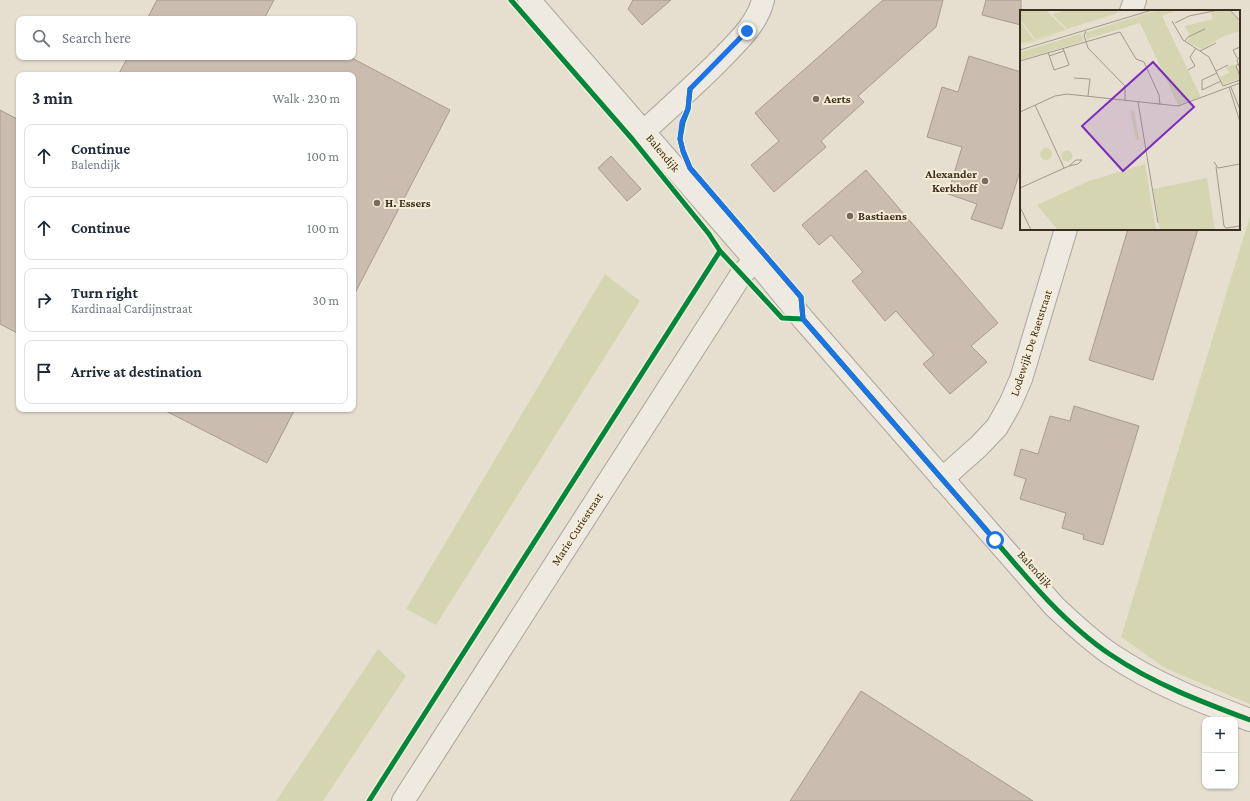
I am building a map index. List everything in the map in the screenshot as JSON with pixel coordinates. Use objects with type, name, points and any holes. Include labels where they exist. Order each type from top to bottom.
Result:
[{"type":"street","name":"Balendijk","points":[[529,0],[756,260],[803,319],[1054,606],[1110,654],[1137,671],[1203,702],[1250,720]]},
{"type":"street","points":[[644,131],[733,47],[747,31],[761,8],[763,0]]},
{"type":"street","points":[[1132,10],[1135,0]]},
{"type":"street","name":"Lodewijk De Raetstraat","points":[[942,479],[979,446],[997,427],[1010,404],[1021,379],[1066,230]]},
{"type":"street","name":"Marie Curiestraat","points":[[403,801],[741,275],[756,260]]},
{"type":"green space","points":[[1250,216],[1250,704],[1165,668],[1121,637]]},
{"type":"green space","points":[[605,274],[640,301],[436,625],[406,609]]},
{"type":"green space","points":[[378,649],[406,676],[323,801],[276,801]]},
{"type":"building","points":[[157,0],[274,0],[266,16],[149,16]]},
{"type":"building","points":[[633,0],[671,0],[642,25],[628,9]]},
{"type":"building","name":"Aerts","points":[[883,0],[943,0],[936,27],[858,96],[864,102],[821,141],[826,147],[774,192],[751,165],[779,141],[755,113]]},
{"type":"building","points":[[986,0],[1021,0],[1020,25],[982,15]]},
{"type":"building","points":[[969,56],[1020,72],[1020,171],[1002,229],[971,219],[977,204],[948,194],[962,147],[927,137],[942,87],[958,92]]},
{"type":"building","name":"H. Essers","points":[[126,60],[356,60],[450,110],[356,291],[356,72],[120,72]]},
{"type":"building","points":[[0,110],[16,118],[16,332],[0,324]]},
{"type":"building","points":[[611,156],[641,189],[627,201],[598,168]]},
{"type":"building","points":[[866,170],[998,323],[971,346],[987,362],[950,394],[923,364],[934,355],[896,311],[885,321],[852,281],[863,272],[831,235],[819,245],[802,225]]},
{"type":"building","points":[[1128,230],[1198,230],[1153,380],[1089,360]]},
{"type":"building","points":[[1074,406],[1139,426],[1103,545],[1083,539],[1084,535],[1062,528],[1066,513],[1020,499],[1026,479],[1014,475],[1021,449],[1038,454],[1050,416],[1070,421]]},
{"type":"building","points":[[168,412],[293,412],[267,463]]},
{"type":"building","points":[[861,691],[1033,801],[790,801]]},
{"type":"cycle path","points":[[511,0],[633,140],[709,234],[720,251],[782,318],[803,319]]},
{"type":"cycle path","points":[[690,89],[688,109],[683,122],[680,139],[690,168],[801,297],[803,319]]},
{"type":"cycle path","points":[[369,801],[720,251]]},
{"type":"cycle path","points":[[803,319],[1023,573],[1074,626],[1111,655],[1144,675],[1196,699],[1250,720]]},
{"type":"place","name":"Aerts","points":[[816,99]]},
{"type":"place","name":"Alexander Kerkhoff","points":[[985,181]]},
{"type":"place","name":"H. Essers","points":[[377,203]]},
{"type":"place","name":"Bastiaens","points":[[850,216]]},
{"type":"route","points":[[747,31],[733,47],[690,89],[688,109],[682,122],[680,139],[690,168],[801,297],[803,319],[995,540]]}]
